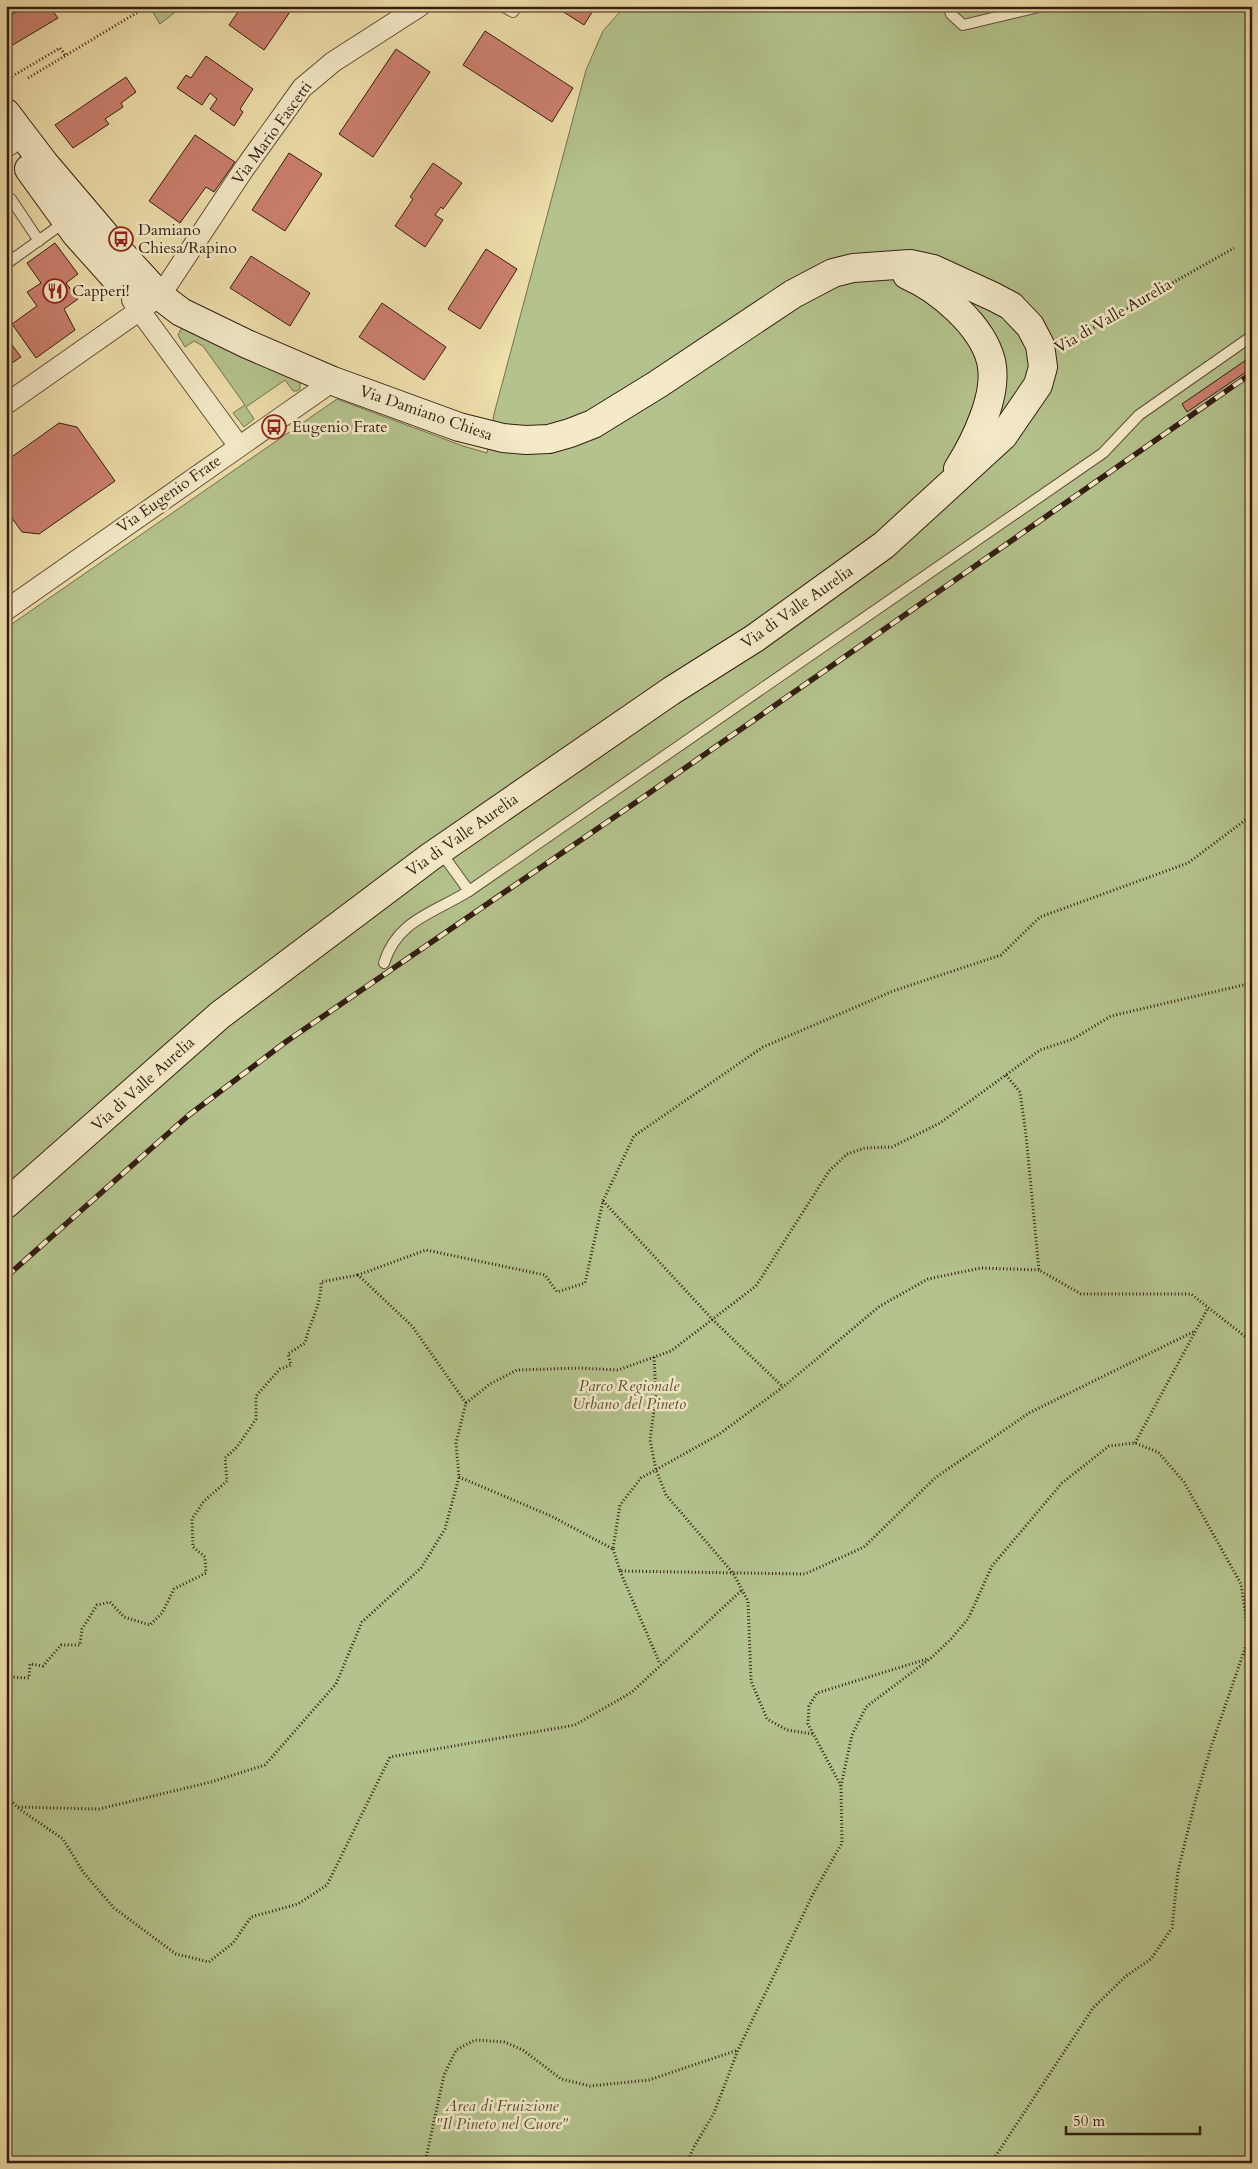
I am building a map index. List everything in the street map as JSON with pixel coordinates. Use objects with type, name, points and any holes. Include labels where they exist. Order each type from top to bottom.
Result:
[{"type":"street","name":"Via Mario Fascetti","points":[[150,303],[302,88],[333,62],[420,6]]},
{"type":"street","name":"Via Damiano Chiesa","points":[[6,113],[90,218],[150,303],[238,445]]},
{"type":"street","name":"Via Damiano Chiesa","points":[[9,146],[66,222],[118,282],[150,303],[189,316],[247,344],[333,381],[459,427],[503,438],[538,440],[560,437],[593,424],[620,409],[742,326],[812,284],[847,270],[910,264],[933,269],[1011,306],[1030,326],[1040,345],[1042,356]]},
{"type":"street","name":"Via Damiano Chiesa","points":[[876,266],[899,271],[936,291],[967,320],[980,339],[991,361]]},
{"type":"street","points":[[6,404],[150,303]]},
{"type":"street","name":"Via di Valle Aurelia","points":[[6,1204],[220,1015],[440,850],[671,690],[755,638],[884,545],[940,496],[1003,436],[1038,385],[1043,367],[1042,356]]},
{"type":"street","name":"Via di Valle Aurelia","points":[[940,496],[969,451],[984,416],[991,392],[991,361]]},
{"type":"street","name":"Via Eugenio Frate","points":[[6,610],[238,445],[333,381]]},
{"type":"lane","points":[[502,6],[513,12],[517,6]]},
{"type":"lane","points":[[948,6],[951,14],[963,25],[1043,6]]},
{"type":"lane","points":[[6,197],[11,200],[39,241]]},
{"type":"lane","points":[[6,264],[66,222]]},
{"type":"lane","points":[[384,964],[393,940],[403,930],[469,891],[1103,453],[1138,415],[1252,336]]},
{"type":"lane","points":[[440,850],[469,891]]},
{"type":"path","points":[[28,78],[148,6]]},
{"type":"path","points":[[6,80],[60,48],[66,56]]},
{"type":"path","name":"Via di Valle Aurelia","points":[[1042,356],[1234,248]]},
{"type":"path","points":[[6,1682],[9,1677],[29,1678],[30,1664],[43,1666],[62,1645],[80,1645],[82,1629],[97,1605],[110,1602],[124,1617],[150,1625],[162,1613],[174,1589],[206,1573],[205,1557],[193,1547],[192,1519],[204,1501],[227,1481],[226,1458],[237,1447],[256,1419],[256,1396],[280,1369],[291,1365],[288,1354],[305,1343],[309,1325],[322,1297],[321,1282],[358,1275],[426,1250],[545,1275],[557,1292],[585,1283],[603,1201],[634,1136],[763,1047],[893,991],[1001,955],[1040,917],[1188,863],[1252,815]]},
{"type":"path","points":[[18,1807],[98,1809],[211,1782],[265,1765],[336,1684],[362,1622],[421,1568],[445,1529],[459,1477],[456,1443],[466,1403],[490,1384],[517,1370],[580,1368],[618,1370],[671,1351],[756,1286],[829,1171],[848,1154],[865,1148],[892,1147],[940,1122],[1040,1050],[1073,1039],[1111,1016],[1252,983]]},
{"type":"path","points":[[1006,1075],[1020,1092],[1026,1134],[1039,1270]]},
{"type":"path","points":[[603,1201],[713,1320],[783,1387]]},
{"type":"path","points":[[660,1664],[620,1571],[613,1549],[620,1505],[642,1478],[718,1436],[783,1387],[880,1306],[928,1279],[981,1268],[1039,1270],[1081,1294],[1191,1294],[1252,1342]]},
{"type":"path","points":[[358,1275],[412,1326],[466,1403]]},
{"type":"path","points":[[1135,1443],[1208,1308]]},
{"type":"path","points":[[620,1571],[805,1574],[864,1547],[935,1478],[1029,1413],[1195,1331]]},
{"type":"path","points":[[654,1357],[656,1395],[650,1440],[656,1470],[666,1495],[733,1574],[748,1600],[752,1681],[767,1718],[786,1730],[813,1734]]},
{"type":"path","points":[[687,2163],[714,2113],[738,2050],[813,1894],[842,1843],[841,1786],[852,1735],[866,1707],[931,1658],[968,1619],[992,1566],[1062,1483],[1109,1446],[1135,1443],[1158,1452],[1184,1482],[1241,1584],[1249,1637],[1196,1798],[1178,1871],[1172,1928],[1151,1959],[1126,1976],[1093,2008],[991,2163]]},
{"type":"path","points":[[459,1477],[551,1516],[613,1549]]},
{"type":"path","points":[[6,1795],[18,1807],[63,1839],[83,1872],[114,1908],[176,1954],[209,1962],[233,1943],[250,1916],[298,1904],[326,1885],[390,1757],[575,1725],[632,1692],[742,1590]]},
{"type":"path","points":[[841,1786],[808,1724],[809,1706],[817,1693],[931,1658]]},
{"type":"path","points":[[424,2163],[444,2075],[456,2050],[475,2040],[504,2042],[523,2050],[561,2079],[590,2086],[649,2080],[738,2050]]},
{"type":"green space","points":[[149,6],[183,6],[160,24]]},
{"type":"green space","name":"Parco Regionale Urbano del Pineto","points":[[625,6],[937,6],[938,9],[959,6],[1252,6],[1252,2163],[6,2163],[6,628],[337,399],[463,446],[487,453],[494,414],[586,70],[603,31]]},
{"type":"green space","points":[[182,327],[300,381],[300,389],[293,391],[285,380],[246,407],[254,419],[244,427],[233,413],[245,405],[203,346],[194,341],[185,347],[178,335]]},
{"type":"building","points":[[17,6],[49,6],[58,18],[6,49],[6,18],[20,10]]},
{"type":"building","points":[[242,6],[294,6],[264,50],[229,25]]},
{"type":"building","points":[[565,6],[596,6],[584,25],[562,11]]},
{"type":"building","points":[[485,31],[573,88],[552,122],[463,65]]},
{"type":"building","points":[[396,49],[430,72],[373,157],[339,134]]},
{"type":"building","points":[[206,56],[253,89],[240,109],[243,112],[234,126],[210,109],[217,99],[210,93],[202,105],[177,88],[186,75],[191,78]]},
{"type":"building","points":[[126,77],[136,92],[121,103],[123,107],[105,119],[109,124],[73,148],[55,125]]},
{"type":"building","points":[[195,135],[235,162],[214,192],[206,187],[180,223],[149,201]]},
{"type":"building","points":[[289,153],[322,174],[285,231],[252,210]]},
{"type":"building","points":[[433,163],[462,183],[443,209],[441,207],[435,215],[443,220],[425,247],[395,226],[413,199],[410,197]]},
{"type":"building","points":[[55,243],[78,274],[66,283],[78,299],[64,309],[75,330],[36,358],[12,324],[37,306],[27,292],[41,283],[27,263]]},
{"type":"building","points":[[486,249],[517,269],[480,329],[448,309]]},
{"type":"building","points":[[251,256],[310,293],[290,326],[230,288]]},
{"type":"building","points":[[382,303],[446,347],[424,380],[359,337]]},
{"type":"building","points":[[6,337],[21,357],[6,367]]},
{"type":"building","points":[[1249,358],[1252,368],[1187,412],[1182,404]]},
{"type":"building","points":[[59,423],[77,427],[115,481],[39,534],[22,532],[6,510],[6,461]]},
{"type":"railway","points":[[6,1277],[189,1115],[287,1041],[632,805],[1252,373]]},
{"type":"place","name":"Damiano Chiesa/Rapino","points":[[121,239]]},
{"type":"place","name":"Capperi!","points":[[55,291]]},
{"type":"place","name":"Eugenio Frate","points":[[274,427]]},
{"type":"park label","name":"Area di Fruizione \"Il Pineto nel Cuore\"","points":[[502,2115]]}]
